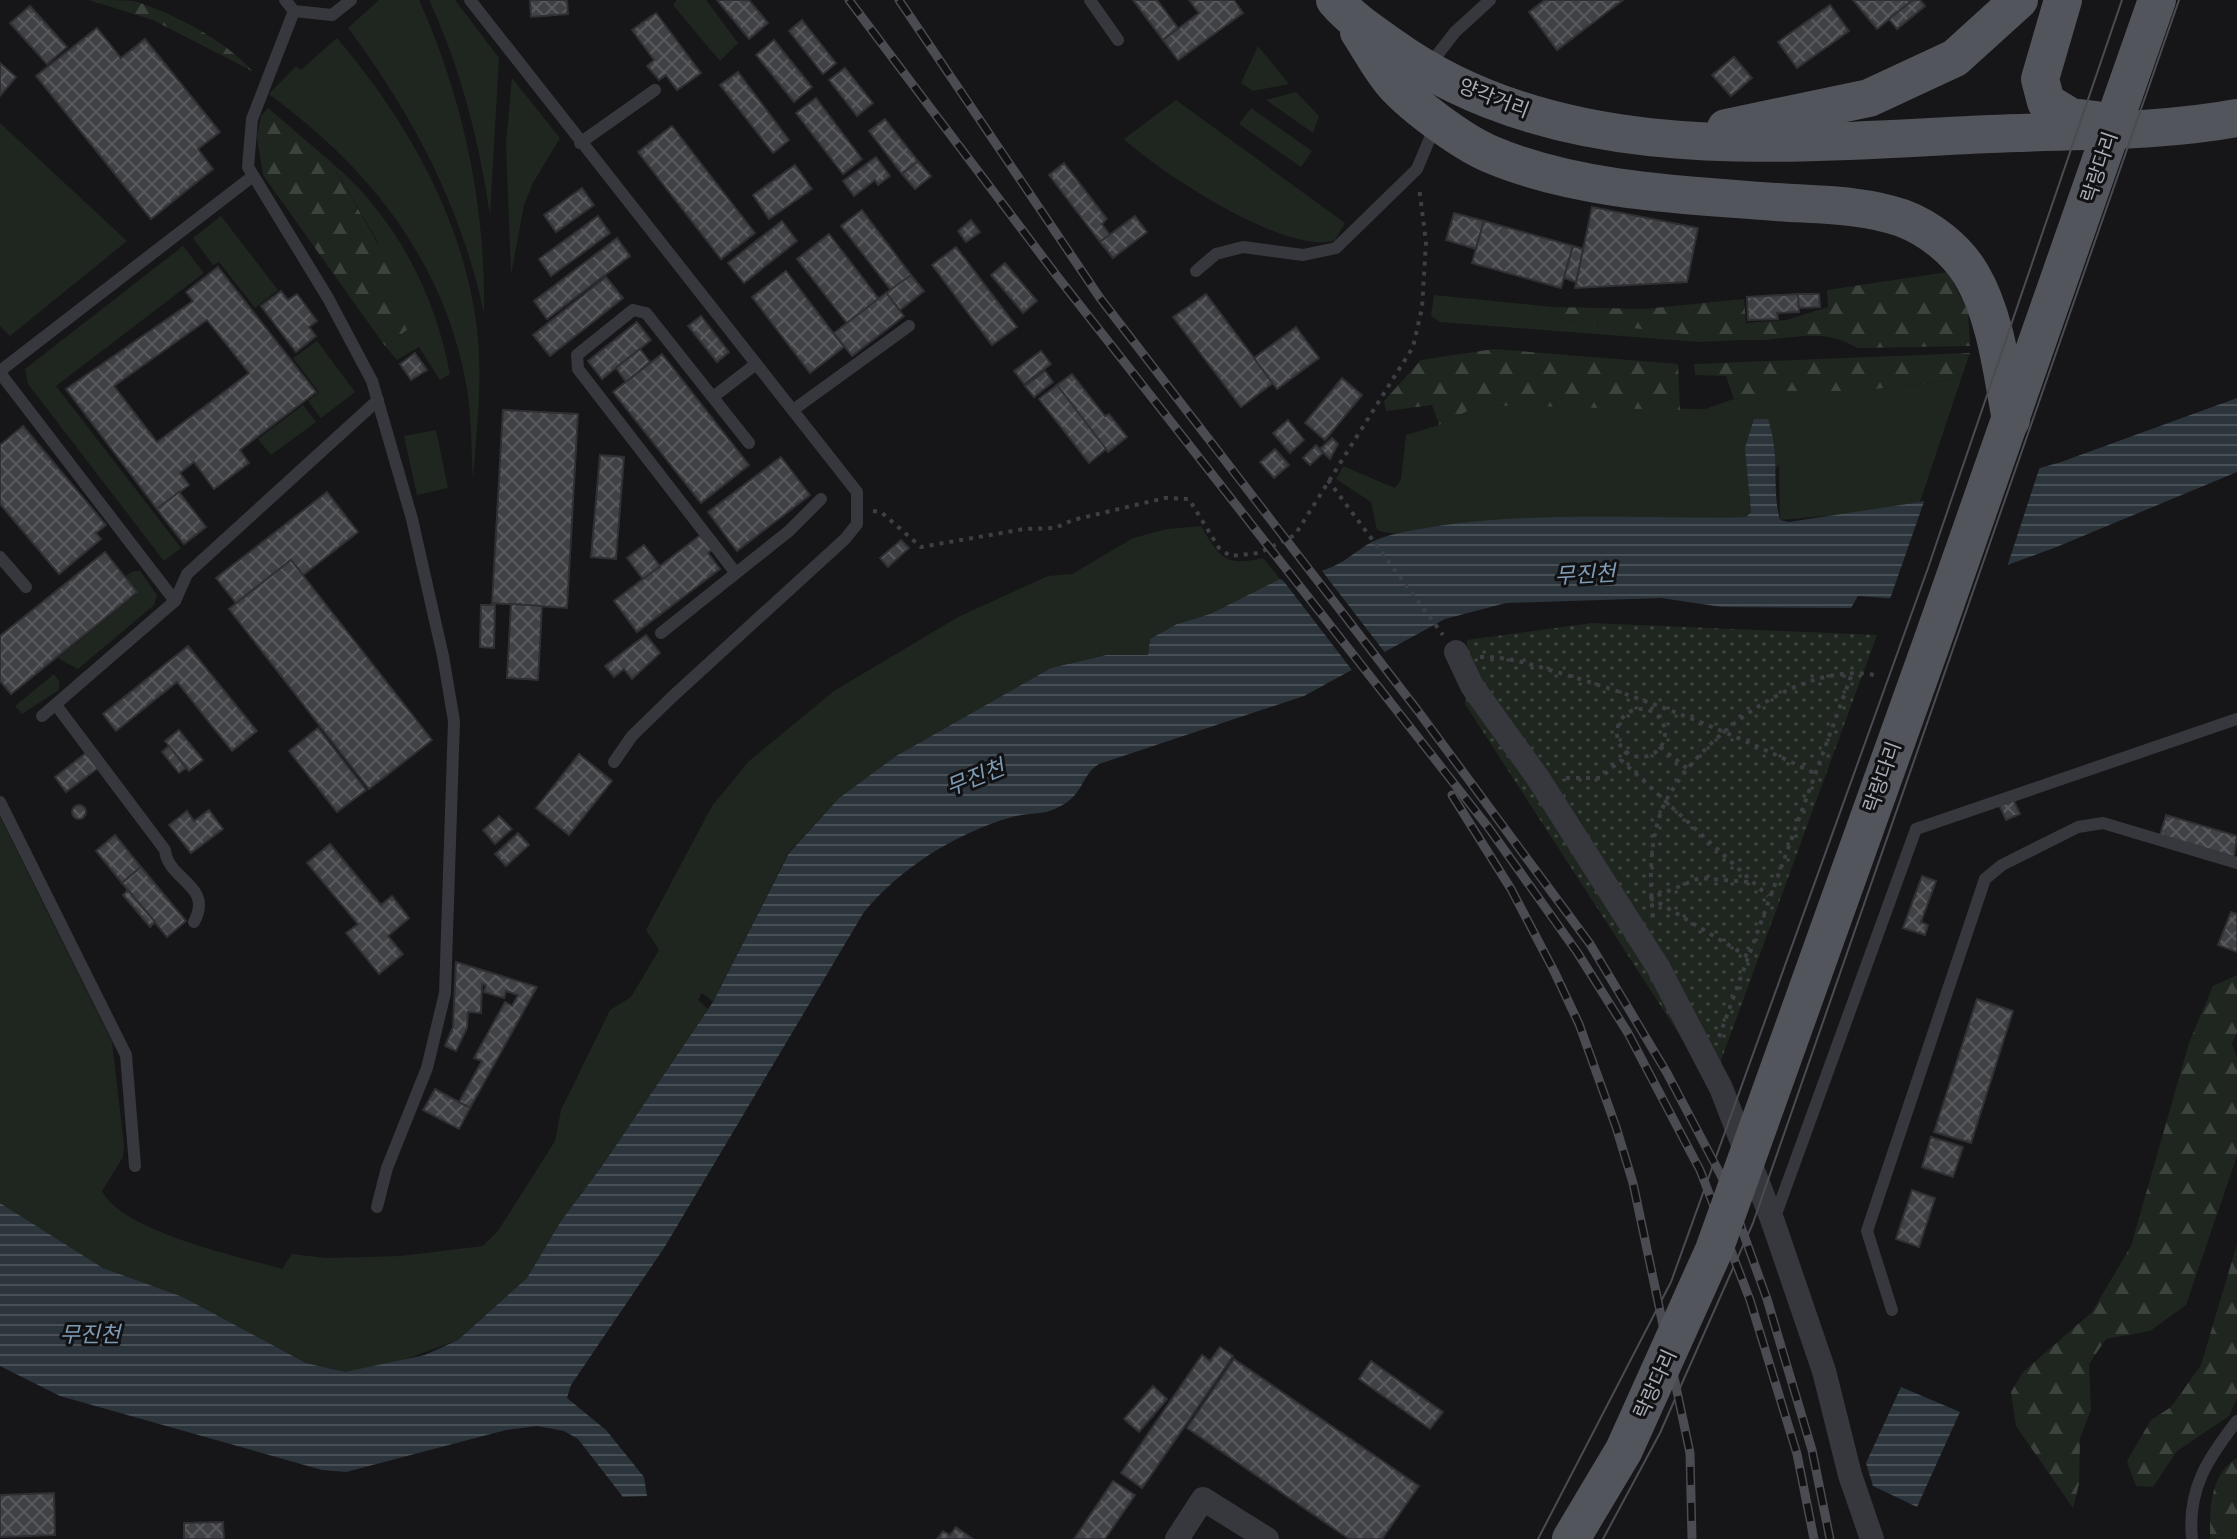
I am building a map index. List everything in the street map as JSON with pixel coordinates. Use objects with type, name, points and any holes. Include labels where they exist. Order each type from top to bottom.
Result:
[{"type":"main road","points":[[1677,142],[1766,117],[1869,98],[1955,58],[2019,0]]},
{"type":"main road","points":[[2063,0],[2040,79],[2046,102],[2071,117],[2151,127],[2237,118]]},
{"type":"main road","name":"락랑다리","points":[[1571,1539],[1624,1450],[1714,1250],[2011,420],[2157,0]]},
{"type":"main road","name":"양각거리","points":[[1341,7],[1426,68],[1468,90],[1555,120],[1677,142],[1794,142],[2151,127]]},
{"type":"main road","points":[[1341,7],[1390,81],[1445,125],[1487,153],[1558,174],[1621,186],[1874,209],[1925,228],[1950,248],[1971,273],[1999,360],[2011,420]]},
{"type":"street","points":[[1457,654],[1472,686],[1538,778],[1658,967],[1709,1063],[1773,1222],[1824,1371],[1850,1475],[1872,1539]]},
{"type":"street","points":[[1177,1539],[1203,1499],[1267,1539]]},
{"type":"lane","points":[[285,0],[294,11],[332,15],[351,0]]},
{"type":"lane","points":[[470,0],[857,492],[857,524],[845,539],[672,697],[632,736],[614,762]]},
{"type":"lane","points":[[1090,0],[1118,40]]},
{"type":"lane","points":[[1426,68],[1455,32],[1490,0]]},
{"type":"lane","points":[[294,11],[252,119],[248,167],[328,298],[378,400],[419,550],[454,721],[445,993],[427,1068],[387,1168],[377,1207]]},
{"type":"lane","points":[[580,143],[655,90]]},
{"type":"lane","points":[[1196,271],[1216,254],[1243,247],[1303,255],[1336,248],[1417,169],[1445,125]]},
{"type":"lane","points":[[175,601],[0,372],[253,176]]},
{"type":"lane","points":[[735,572],[578,369],[577,355],[633,310],[646,313],[749,443]]},
{"type":"lane","points":[[793,410],[909,326]]},
{"type":"lane","points":[[713,397],[756,364]]},
{"type":"lane","points":[[42,716],[175,601],[187,574],[378,400]]},
{"type":"lane","points":[[661,633],[789,531],[821,499]]},
{"type":"lane","points":[[0,557],[26,587]]},
{"type":"lane","points":[[56,705],[165,850],[166,859],[198,896],[201,905],[194,922]]},
{"type":"lane","points":[[1773,1222],[1916,829],[2237,719]]},
{"type":"lane","points":[[0,802],[126,1055],[135,1166]]},
{"type":"lane","points":[[1892,1310],[1867,1231],[1985,879],[2002,865],[2078,827],[2103,823],[2237,863]]},
{"type":"lane","points":[[2192,1539],[2192,1498],[2204,1465],[2237,1421]]},
{"type":"path","points":[[859,508],[881,512],[921,547],[1024,529],[1055,528],[1131,504],[1180,497],[1189,499],[1219,548],[1230,556],[1246,555],[1295,535],[1413,347],[1422,308],[1426,242],[1417,169]]},
{"type":"path","points":[[1329,482],[1457,654],[1489,656],[1538,667],[1647,699],[1724,729],[1814,773]]},
{"type":"path","points":[[1709,1063],[1853,671]]},
{"type":"path","points":[[1658,967],[1651,898],[1652,848],[1666,801],[1724,729],[1814,677],[1853,671],[1874,675]]},
{"type":"path","points":[[1640,709],[1649,710],[1661,720],[1665,736],[1660,747],[1642,756],[1627,751],[1618,730],[1625,715],[1640,709]]},
{"type":"path","points":[[1660,747],[1689,770]]},
{"type":"path","points":[[1538,778],[1600,778],[1627,751]]},
{"type":"path","points":[[1621,760],[1748,882],[1768,896]]},
{"type":"path","points":[[1651,898],[1700,878],[1748,882]]},
{"type":"path","points":[[1651,898],[1750,958]]},
{"type":"green space","points":[[89,0],[133,1],[164,12],[214,39],[252,71],[153,20]]},
{"type":"green space","points":[[379,0],[419,0],[448,75],[476,192],[484,273],[484,313],[462,236],[432,163],[393,94],[348,28]]},
{"type":"green space","points":[[429,0],[455,0],[499,58],[490,215],[467,105]]},
{"type":"green space","points":[[677,0],[706,0],[738,43],[720,61],[673,5]]},
{"type":"green space","points":[[337,38],[362,68],[406,133],[442,202],[456,239],[467,276],[478,335],[479,398],[473,481],[466,383],[455,338],[420,256],[369,185],[305,122],[269,94],[296,66],[301,70]]},
{"type":"green space","points":[[1258,46],[1289,84],[1253,91],[1241,83]]},
{"type":"green space","points":[[512,78],[560,138],[533,183],[524,205],[511,275],[506,144]]},
{"type":"green space","points":[[1296,92],[1319,116],[1313,133],[1266,100]]},
{"type":"green space","points":[[1176,100],[1345,223],[1335,240],[1314,242],[1287,236],[1257,224],[1194,190],[1124,139]]},
{"type":"green space","points":[[268,108],[331,162],[396,275],[390,293],[407,330],[385,346],[263,175],[257,137],[261,116]]},
{"type":"green space","points":[[1251,108],[1312,151],[1301,167],[1239,124]]},
{"type":"green space","points":[[0,123],[127,241],[10,336],[0,326]]},
{"type":"green space","points":[[331,162],[354,183],[393,231],[423,286],[450,374],[440,380],[419,347],[397,360],[385,346],[407,330],[390,293],[378,242]]},
{"type":"green space","points":[[221,216],[278,290],[255,308],[219,262],[213,265],[193,238]]},
{"type":"green space","points":[[183,246],[204,273],[56,386],[181,548],[164,561],[28,384],[25,369]]},
{"type":"green space","points":[[1948,272],[1968,312],[1970,346],[1857,348],[1829,337],[1721,338],[1564,320],[1554,307],[1644,309],[1744,299],[1746,323],[1786,320],[1828,307],[1827,290]]},
{"type":"green space","points":[[1434,295],[1554,307],[1564,320],[1746,340],[1699,342],[1440,322],[1431,316]]},
{"type":"green space","points":[[317,341],[355,392],[321,418],[308,401],[319,392],[293,358]]},
{"type":"green space","points":[[1494,349],[1678,364],[1680,410],[1480,405],[1439,425],[1432,405],[1386,411],[1384,401],[1421,360]]},
{"type":"green space","points":[[1970,353],[1961,379],[1858,391],[1776,391],[1734,399],[1726,376],[1695,375],[1694,364]]},
{"type":"green space","points":[[1961,379],[1920,502],[1847,514],[1780,520],[1779,465],[1749,496],[1751,512],[1746,517],[1533,518],[1397,534],[1377,530],[1371,502],[1336,479],[1343,466],[1395,488],[1401,480],[1406,435],[1439,425],[1480,405],[1705,409],[1748,394],[1858,391]]},
{"type":"green space","points":[[303,405],[316,422],[271,455],[258,439]]},
{"type":"green space","points":[[436,430],[448,488],[417,495],[404,436]]},
{"type":"green space","points":[[1201,526],[1219,553],[1240,561],[1263,558],[1280,579],[1210,614],[1177,624],[1150,639],[1148,655],[1105,655],[1051,668],[896,756],[839,798],[789,852],[713,1002],[702,993],[698,1000],[708,1009],[561,1221],[527,1278],[458,1340],[390,1365],[344,1372],[306,1363],[183,1297],[103,1268],[0,1203],[0,817],[112,1042],[124,1145],[123,1157],[102,1191],[114,1206],[133,1219],[183,1240],[282,1269],[292,1254],[326,1258],[400,1256],[483,1246],[498,1231],[555,1141],[561,1110],[610,1010],[631,997],[659,950],[646,930],[712,806],[749,761],[834,691],[958,617],[1048,576],[1072,574],[1133,538],[1167,529]]},
{"type":"green space","points":[[140,571],[157,595],[154,605],[78,669],[58,658],[138,593],[125,576]]},
{"type":"green space","points":[[1592,623],[1877,635],[1712,1085],[1465,704],[1467,640]]},
{"type":"green space","points":[[54,674],[59,681],[59,690],[22,714],[15,706]]},
{"type":"green space","points":[[2237,975],[2237,1032],[2232,1044],[2237,1057],[2237,1156],[2186,1305],[2150,1331],[2106,1339],[2089,1364],[2091,1410],[2080,1438],[2079,1484],[2073,1508],[2016,1426],[2011,1392],[2023,1372],[2092,1312],[2131,1246],[2189,1043],[2213,986]]},
{"type":"green space","points":[[2237,1244],[2237,1398],[2229,1416],[2177,1451],[2153,1487],[2136,1486],[2127,1461],[2151,1420],[2171,1407],[2201,1365]]},
{"type":"green space","points":[[2237,1458],[2237,1539],[2210,1539],[2211,1505],[2216,1483]]},
{"type":"water","name":"무진천","points":[[2237,398],[2237,472],[2054,548],[1912,600],[1858,596],[1851,608],[1722,607],[1661,598],[1506,603],[1445,619],[1304,696],[1099,764],[1088,774],[1074,796],[1059,807],[991,824],[930,854],[895,881],[864,912],[664,1248],[571,1385],[567,1398],[606,1430],[644,1477],[647,1496],[623,1497],[578,1439],[564,1431],[537,1426],[506,1430],[346,1472],[322,1470],[60,1396],[0,1366],[0,1203],[103,1268],[183,1297],[306,1363],[345,1372],[425,1355],[458,1340],[527,1278],[561,1221],[713,1002],[789,853],[839,798],[896,756],[1051,668],[1106,655],[1148,655],[1150,639],[1177,624],[1210,614],[1280,579],[1285,582],[1332,567],[1373,542],[1391,535],[1479,521],[1523,518],[1746,517],[1751,512],[1745,448],[1754,419],[1768,419],[1774,447],[1780,520],[1789,522],[1920,502],[2061,462]]},
{"type":"water","points":[[1901,1387],[1960,1412],[1917,1507],[1873,1486],[1866,1463]]},
{"type":"pier","points":[[2041,463],[2006,570],[1913,604],[1889,602],[1926,496]]},
{"type":"pier","points":[[1319,567],[1386,654],[1355,674],[1279,575],[1285,578]]},
{"type":"building","points":[[530,0],[567,0],[568,14],[531,17]]},
{"type":"building","points":[[717,0],[749,0],[768,23],[749,39]]},
{"type":"building","points":[[1133,0],[1157,0],[1178,28],[1163,40]]},
{"type":"building","points":[[1189,0],[1234,0],[1243,13],[1178,60],[1163,40],[1199,13]]},
{"type":"building","points":[[1545,0],[1623,0],[1557,50],[1529,12]]},
{"type":"building","points":[[1853,0],[1913,0],[1877,29]]},
{"type":"building","points":[[1913,0],[1920,0],[1925,6],[1897,29],[1889,19]]},
{"type":"building","points":[[1830,5],[1849,31],[1797,68],[1778,42]]},
{"type":"building","points":[[30,6],[67,47],[47,64],[10,23]]},
{"type":"building","points":[[656,13],[701,73],[677,90],[666,75],[659,80],[647,66],[654,60],[632,30]]},
{"type":"building","points":[[802,20],[836,63],[823,74],[789,31]]},
{"type":"building","points":[[97,28],[121,58],[145,39],[220,132],[198,149],[213,169],[151,219],[36,76]]},
{"type":"building","points":[[774,40],[812,87],[794,102],[756,55]]},
{"type":"building","points":[[1734,57],[1752,78],[1731,96],[1712,75]]},
{"type":"building","points":[[0,63],[16,77],[0,96]]},
{"type":"building","points":[[845,68],[873,103],[857,116],[829,80]]},
{"type":"building","points":[[738,72],[789,140],[773,153],[720,85]]},
{"type":"building","points":[[816,98],[862,159],[843,174],[796,113]]},
{"type":"building","points":[[885,119],[918,161],[902,174],[869,131]]},
{"type":"building","points":[[672,126],[755,233],[721,259],[638,152]]},
{"type":"building","points":[[876,157],[890,176],[878,185],[875,180],[854,196],[843,181]]},
{"type":"building","points":[[918,161],[931,176],[915,189],[902,174]]},
{"type":"building","points":[[1064,163],[1107,219],[1102,224],[1110,235],[1100,242],[1049,175]]},
{"type":"building","points":[[795,165],[812,189],[769,219],[753,195]]},
{"type":"building","points":[[582,188],[594,205],[556,232],[544,215]]},
{"type":"building","points":[[1592,207],[1698,228],[1687,282],[1575,288]]},
{"type":"building","points":[[862,210],[911,275],[891,290],[841,226]]},
{"type":"building","points":[[1454,213],[1484,221],[1476,249],[1446,240]]},
{"type":"building","points":[[598,216],[610,233],[551,276],[539,259]]},
{"type":"building","points":[[1135,216],[1147,232],[1113,258],[1100,242]]},
{"type":"building","points":[[971,220],[980,232],[966,242],[958,231]]},
{"type":"building","points":[[782,221],[797,241],[744,283],[728,263]]},
{"type":"building","points":[[1484,221],[1573,246],[1561,288],[1472,263]]},
{"type":"building","points":[[829,234],[879,299],[847,323],[797,259]]},
{"type":"building","points":[[617,238],[630,256],[547,319],[534,301]]},
{"type":"building","points":[[1573,246],[1583,249],[1576,282],[1564,278]]},
{"type":"building","points":[[956,247],[1017,327],[992,345],[932,265]]},
{"type":"building","points":[[1005,263],[1037,301],[1023,313],[991,275]]},
{"type":"building","points":[[218,267],[316,392],[240,450],[249,463],[214,489],[194,462],[180,473],[189,485],[157,509],[66,389],[193,301],[186,292]],"holes":[[[207,320],[249,373],[157,442],[114,386]]]},
{"type":"building","points":[[786,271],[844,347],[810,373],[752,297]]},
{"type":"building","points":[[911,275],[924,291],[900,310],[886,293]]},
{"type":"building","points":[[606,277],[623,298],[550,356],[533,335]]},
{"type":"building","points":[[281,291],[288,300],[297,294],[317,321],[309,327],[316,336],[296,352],[261,306]]},
{"type":"building","points":[[886,293],[904,316],[852,356],[834,333]]},
{"type":"building","points":[[1206,294],[1273,383],[1241,407],[1173,317]]},
{"type":"building","points":[[1798,294],[1819,294],[1820,307],[1798,308]]},
{"type":"building","points":[[1798,294],[1799,312],[1777,313],[1778,319],[1748,320],[1747,297]]},
{"type":"building","points":[[701,316],[729,352],[717,362],[688,326]]},
{"type":"building","points":[[637,322],[651,340],[602,379],[588,361]]},
{"type":"building","points":[[1296,327],[1319,358],[1277,389],[1254,358]]},
{"type":"building","points":[[640,349],[650,362],[626,382],[616,368]]},
{"type":"building","points":[[1041,351],[1051,364],[1024,384],[1014,371]]},
{"type":"building","points":[[415,353],[427,370],[411,380],[400,364]]},
{"type":"building","points":[[662,354],[749,465],[701,503],[613,392]]},
{"type":"building","points":[[1045,371],[1053,382],[1034,397],[1025,386]]},
{"type":"building","points":[[1072,374],[1105,416],[1109,414],[1127,437],[1108,452],[1057,385]]},
{"type":"building","points":[[1342,378],[1362,395],[1325,440],[1305,423]]},
{"type":"building","points":[[1057,385],[1106,449],[1089,463],[1039,399]]},
{"type":"building","points":[[503,410],[578,414],[567,608],[492,603]]},
{"type":"building","points":[[1288,420],[1304,440],[1290,453],[1273,433]]},
{"type":"building","points":[[23,426],[106,525],[96,533],[101,539],[59,574],[0,504],[0,445]]},
{"type":"building","points":[[1332,438],[1338,444],[1330,459],[1320,449]]},
{"type":"building","points":[[1316,445],[1323,453],[1310,465],[1303,458]]},
{"type":"building","points":[[1275,449],[1289,465],[1274,478],[1260,462]]},
{"type":"building","points":[[600,455],[624,457],[616,559],[591,557]]},
{"type":"building","points":[[781,457],[810,495],[737,551],[708,512]]},
{"type":"building","points":[[179,492],[206,527],[184,544],[157,509]]},
{"type":"building","points":[[327,492],[358,532],[303,575],[291,560],[236,603],[216,578]]},
{"type":"building","points":[[702,534],[713,549],[708,553],[720,569],[637,632],[614,601]]},
{"type":"building","points":[[901,540],[909,548],[888,567],[880,558]]},
{"type":"building","points":[[644,545],[660,566],[643,579],[627,558]]},
{"type":"building","points":[[105,552],[137,592],[11,694],[0,681],[0,636]]},
{"type":"building","points":[[291,560],[432,740],[369,789],[229,609]]},
{"type":"building","points":[[511,604],[542,606],[538,680],[507,678]]},
{"type":"building","points":[[481,605],[495,605],[494,648],[480,647]]},
{"type":"building","points":[[646,635],[660,653],[632,679],[624,669],[614,677],[605,666]]},
{"type":"building","points":[[188,646],[257,731],[232,751],[177,682],[116,731],[103,714]]},
{"type":"building","points":[[318,728],[366,790],[337,812],[289,751]]},
{"type":"building","points":[[179,730],[203,760],[189,771],[165,741]]},
{"type":"building","points":[[169,746],[186,768],[179,773],[162,752]]},
{"type":"building","points":[[86,753],[98,768],[66,792],[55,777]]},
{"type":"building","points":[[579,754],[612,781],[569,835],[536,808]]},
{"type":"building","points":[[2013,799],[2020,814],[2006,820],[1999,805]]},
{"type":"building","points":[[79,805],[86,812],[79,819],[72,812]]},
{"type":"building","points":[[209,810],[223,829],[191,853],[169,825],[187,811],[194,821]]},
{"type":"building","points":[[2166,815],[2237,836],[2234,857],[2160,835]]},
{"type":"building","points":[[499,816],[512,829],[495,844],[483,830]]},
{"type":"building","points":[[518,833],[529,845],[506,866],[495,854]]},
{"type":"building","points":[[115,835],[141,867],[122,883],[96,851]]},
{"type":"building","points":[[330,844],[381,905],[392,896],[409,918],[388,936],[403,954],[379,974],[346,933],[358,924],[307,863]]},
{"type":"building","points":[[141,867],[186,921],[167,937],[122,883]]},
{"type":"building","points":[[1922,876],[1936,881],[1921,922],[1928,925],[1925,935],[1903,928]]},
{"type":"building","points":[[128,890],[155,922],[150,927],[123,895]]},
{"type":"building","points":[[2231,912],[2237,914],[2237,952],[2218,945]]},
{"type":"building","points":[[456,962],[537,987],[470,1108],[459,1102],[482,1061],[474,1058],[505,1002],[512,1006],[518,995],[506,991],[504,998],[484,992],[486,985],[482,984],[481,1013],[468,1012],[467,1028],[456,1051],[445,1046],[453,1027]]},
{"type":"building","points":[[1977,999],[2013,1011],[1971,1143],[1934,1132]]},
{"type":"building","points":[[435,1089],[470,1108],[459,1129],[423,1110]]},
{"type":"building","points":[[1931,1137],[1963,1147],[1953,1177],[1922,1167]]},
{"type":"building","points":[[1912,1190],[1935,1198],[1919,1247],[1896,1239]]},
{"type":"building","points":[[1220,1347],[1233,1356],[1142,1488],[1121,1473],[1202,1355],[1210,1361]]},
{"type":"building","points":[[1234,1359],[1419,1486],[1382,1539],[1349,1539],[1187,1428]]},
{"type":"building","points":[[1371,1361],[1443,1412],[1430,1429],[1359,1379]]},
{"type":"building","points":[[1153,1386],[1167,1399],[1139,1432],[1124,1419]]},
{"type":"building","points":[[1113,1481],[1135,1495],[1105,1539],[1074,1539]]},
{"type":"building","points":[[54,1493],[55,1535],[0,1537],[0,1495]]},
{"type":"building","points":[[223,1522],[224,1539],[184,1539],[184,1523]]},
{"type":"building","points":[[956,1527],[973,1539],[937,1539],[943,1531],[950,1535]]},
{"type":"tram line","points":[[1538,1539],[1671,1282],[1928,568],[2122,0]]},
{"type":"tram line","points":[[1603,1539],[1660,1433],[1753,1223],[2179,0]]},
{"type":"railway","points":[[849,0],[1057,276],[1488,827],[1577,952],[1628,1033],[1700,1170],[1750,1300],[1797,1454],[1814,1539]]},
{"type":"railway","points":[[899,0],[1100,298],[1418,711],[1590,944],[1667,1073],[1726,1185],[1767,1299],[1812,1450],[1830,1539]]},
{"type":"railway","points":[[1452,795],[1511,889],[1554,971],[1579,1024],[1616,1127],[1633,1183],[1690,1453],[1692,1539]]}]
